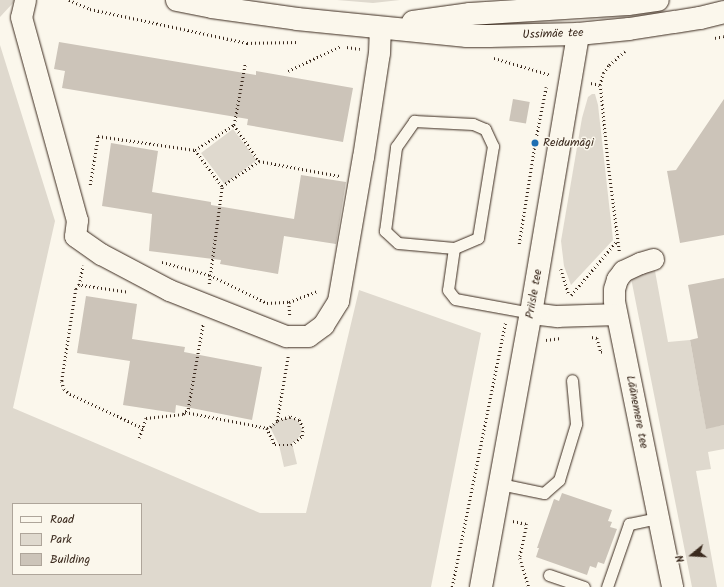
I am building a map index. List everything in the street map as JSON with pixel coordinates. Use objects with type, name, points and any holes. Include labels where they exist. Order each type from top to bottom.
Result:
[{"type":"street","points":[[25,0],[21,17],[77,220],[75,236],[101,254],[168,290],[281,334],[291,336],[308,336],[323,325],[338,301],[379,53],[380,27]]},
{"type":"street","name":"Ussimäe tee","points":[[177,0],[212,7],[297,19],[467,36],[578,34],[629,29],[700,18],[724,12]]},
{"type":"street","name":"Ussimäe tee","points":[[380,27],[470,14],[582,3],[628,4],[658,0]]},
{"type":"street","name":"Priisle tee","points":[[481,587],[531,313],[582,3]]},
{"type":"street","points":[[623,271],[640,262],[653,259]]},
{"type":"street","name":"Läänemere tee","points":[[623,271],[614,290],[616,314],[626,356],[672,587]]},
{"type":"street","points":[[531,313],[570,316],[616,314]]},
{"type":"lane","points":[[414,121],[472,124],[485,129],[493,146],[478,238],[454,248],[398,243],[385,231],[396,147],[414,121]]},
{"type":"lane","points":[[454,248],[448,290],[455,299],[507,310],[531,313]]},
{"type":"lane","points":[[500,484],[544,493],[559,480],[576,424],[572,380]]},
{"type":"lane","points":[[607,587],[629,524],[658,518]]},
{"type":"lane","points":[[549,575],[584,587]]},
{"type":"path","points":[[288,71],[341,46]]},
{"type":"path","points":[[623,271],[607,157],[600,85],[603,73],[609,65],[627,50],[628,46]]},
{"type":"path","points":[[245,64],[234,125],[259,162]]},
{"type":"path","points":[[518,250],[535,143],[548,75]]},
{"type":"path","points":[[89,189],[98,136],[195,150],[234,125]]},
{"type":"path","points":[[139,438],[146,418],[183,414],[188,409],[206,305],[222,186],[195,150]]},
{"type":"path","points":[[222,186],[259,162],[359,179]]},
{"type":"path","points":[[570,316],[569,297],[618,241]]},
{"type":"path","points":[[160,261],[210,275],[267,303],[289,302],[328,287],[342,275]]},
{"type":"path","points":[[129,292],[79,285],[75,296],[62,381],[64,389],[70,394],[143,428]]},
{"type":"path","points":[[277,421],[291,336],[289,302]]},
{"type":"path","points":[[452,587],[507,310]]},
{"type":"path","points":[[184,412],[267,428],[277,421],[290,418],[299,420],[303,428],[302,436],[291,445],[275,446],[267,428]]},
{"type":"path","points":[[508,520],[527,524],[520,558],[529,587]]},
{"type":"green space","points":[[0,0],[14,0],[0,17]]},
{"type":"green space","points":[[337,0],[400,0],[373,3]]},
{"type":"green space","points":[[0,45],[55,221],[13,408],[260,513],[306,513],[359,290],[481,333],[431,587],[0,587]]},
{"type":"green space","points":[[595,94],[598,105],[613,240],[571,285],[564,266],[561,241],[582,118],[588,97]]},
{"type":"green space","points":[[233,129],[256,160],[225,184],[201,153]]},
{"type":"green space","points":[[655,271],[668,342],[690,340],[706,428],[724,425],[724,449],[708,452],[711,469],[696,471],[717,587],[692,587],[631,278],[636,274]]},
{"type":"green space","points":[[288,418],[295,419],[299,422],[302,431],[297,440],[292,443],[297,464],[284,467],[279,445],[270,427],[277,421]]},
{"type":"building","points":[[59,42],[256,75],[256,71],[353,88],[343,142],[247,125],[248,119],[62,88],[65,71],[54,69]]},
{"type":"building","points":[[513,99],[530,102],[526,124],[509,121]]},
{"type":"building","points":[[724,99],[724,235],[680,243],[667,171],[676,170]]},
{"type":"building","points":[[111,143],[158,151],[152,192],[211,202],[211,205],[294,219],[301,175],[346,182],[336,244],[284,236],[278,274],[220,264],[221,260],[149,251],[152,214],[102,206]]},
{"type":"building","points":[[724,278],[724,425],[706,429],[690,340],[698,338],[688,285]]},
{"type":"building","points":[[86,296],[137,304],[132,339],[185,347],[184,352],[262,367],[252,420],[176,405],[175,413],[123,405],[130,361],[77,353]]},
{"type":"building","points":[[562,493],[612,510],[608,521],[612,522],[610,527],[617,529],[604,564],[598,562],[596,568],[590,566],[587,575],[536,557],[539,548],[537,548],[554,499],[559,501]]},
{"type":"place","name":"Reidumägi","points":[[535,143]]}]
